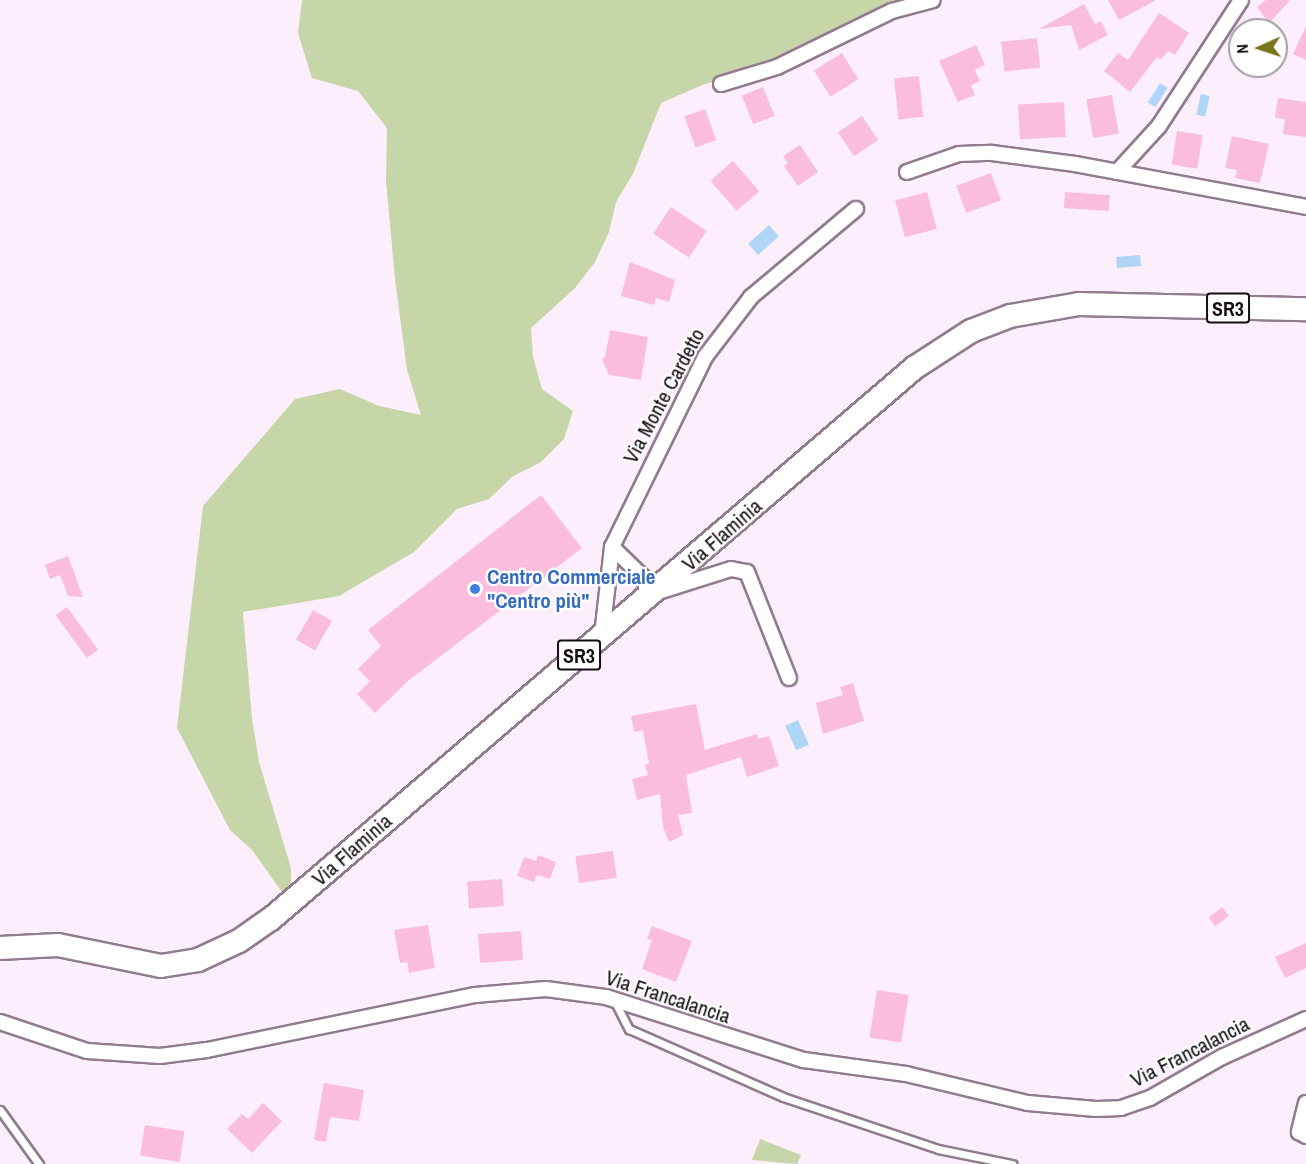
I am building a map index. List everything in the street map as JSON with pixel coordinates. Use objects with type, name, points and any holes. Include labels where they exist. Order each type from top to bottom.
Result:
[{"type":"main road","name":"Via Flaminia","points":[[0,948],[48,944],[161,966],[198,960],[227,948],[271,919],[914,368],[982,326],[1031,311],[1079,304],[1306,309]]},
{"type":"street","points":[[720,84],[777,67],[892,10],[933,0]]},
{"type":"street","points":[[1117,172],[1160,126],[1241,0]]},
{"type":"street","points":[[907,172],[943,158],[973,152],[1117,172],[1306,207]]},
{"type":"street","name":"Via Monte Cardetto","points":[[602,636],[604,602],[612,547],[683,396],[722,330],[792,259],[856,209]]},
{"type":"street","points":[[612,547],[644,578],[651,595],[727,570],[742,569],[752,579],[789,678]]},
{"type":"street","points":[[604,602],[611,612],[624,617]]},
{"type":"street","name":"Via Francalancia","points":[[0,1022],[87,1051],[146,1057],[207,1050],[524,988],[580,992],[614,1000],[781,1055],[906,1074],[1058,1107],[1106,1109],[1136,1104],[1222,1058],[1306,1018]]},
{"type":"street","points":[[1306,1102],[1299,1132],[1306,1136]]},
{"type":"lane","points":[[614,1000],[629,1029],[772,1093],[938,1149],[995,1163],[1012,1164]]},
{"type":"lane","points":[[0,1110],[39,1164]]},
{"type":"green space","points":[[302,0],[913,0],[888,5],[767,67],[702,85],[661,103],[633,174],[616,202],[609,232],[595,262],[575,288],[531,328],[533,357],[542,389],[573,411],[564,439],[541,462],[512,477],[489,499],[457,509],[414,552],[339,596],[243,612],[252,719],[259,762],[291,868],[291,905],[253,851],[230,830],[177,728],[203,506],[295,399],[340,389],[379,406],[421,415],[407,370],[395,279],[386,181],[387,128],[358,91],[312,78],[298,33]]},
{"type":"green space","points":[[760,1139],[801,1155],[797,1164],[752,1160]]},
{"type":"water","points":[[1160,83],[1168,88],[1155,107],[1148,103]]},
{"type":"water","points":[[1201,94],[1210,96],[1205,116],[1196,114]]},
{"type":"water","points":[[769,225],[779,236],[758,255],[748,244]]},
{"type":"water","points":[[1140,255],[1141,266],[1117,268],[1116,257]]},
{"type":"water","points":[[798,720],[809,745],[796,750],[785,726]]},
{"type":"building","points":[[1108,0],[1156,0],[1119,20]]},
{"type":"building","points":[[1266,0],[1290,0],[1274,18],[1265,18],[1257,7]]},
{"type":"building","points":[[1084,4],[1095,24],[1101,21],[1108,35],[1079,50],[1071,25],[1039,29]]},
{"type":"building","points":[[1159,13],[1189,33],[1175,55],[1168,51],[1161,60],[1157,57],[1130,92],[1104,71],[1118,53],[1128,60]]},
{"type":"building","points":[[1306,26],[1306,60],[1293,54]]},
{"type":"building","points":[[1037,38],[1040,68],[1004,72],[1001,42]]},
{"type":"building","points":[[976,45],[985,65],[975,70],[980,81],[971,85],[975,95],[958,102],[939,61]]},
{"type":"building","points":[[842,53],[858,79],[830,97],[814,70]]},
{"type":"building","points":[[919,76],[923,117],[898,119],[894,79]]},
{"type":"building","points":[[763,87],[775,116],[753,124],[742,96]]},
{"type":"building","points":[[1112,95],[1119,133],[1093,138],[1086,100]]},
{"type":"building","points":[[1278,98],[1306,102],[1306,137],[1283,134],[1285,119],[1275,118]]},
{"type":"building","points":[[1064,102],[1066,137],[1020,139],[1018,104]]},
{"type":"building","points":[[705,109],[716,140],[696,148],[684,117]]},
{"type":"building","points":[[862,116],[878,140],[854,156],[838,132]]},
{"type":"building","points":[[1177,131],[1203,135],[1197,169],[1172,165]]},
{"type":"building","points":[[1232,136],[1269,144],[1260,183],[1235,178],[1237,170],[1225,168]]},
{"type":"building","points":[[800,145],[818,172],[798,186],[784,166],[788,163],[783,156]]},
{"type":"building","points":[[733,161],[759,191],[737,211],[710,181]]},
{"type":"building","points":[[991,173],[1001,200],[966,213],[956,186]]},
{"type":"building","points":[[927,192],[937,229],[905,237],[895,201]]},
{"type":"building","points":[[1065,192],[1110,195],[1109,211],[1064,208]]},
{"type":"building","points":[[671,207],[707,231],[689,258],[653,234]]},
{"type":"building","points":[[630,262],[675,280],[669,302],[656,298],[654,305],[621,296]]},
{"type":"building","points":[[610,330],[648,337],[641,380],[609,375],[602,359],[605,357]]},
{"type":"building","name":"Centro Commerciale \"Centro più\"","points":[[541,495],[582,548],[408,681],[375,713],[357,694],[370,681],[358,669],[381,646],[368,630]]},
{"type":"building","points":[[68,556],[83,597],[68,596],[60,575],[50,579],[45,565]]},
{"type":"building","points":[[67,607],[98,650],[87,658],[56,615]]},
{"type":"building","points":[[313,610],[332,621],[315,650],[296,639]]},
{"type":"building","points":[[853,683],[864,721],[823,734],[816,703],[843,695],[840,687]]},
{"type":"building","points":[[696,704],[705,750],[757,734],[758,739],[769,736],[779,766],[747,777],[741,757],[686,775],[692,813],[678,815],[683,835],[669,842],[663,827],[660,794],[637,800],[632,779],[648,775],[645,765],[649,764],[643,730],[634,732],[631,716]]},
{"type":"building","points":[[613,851],[617,878],[579,883],[575,856]]},
{"type":"building","points":[[538,855],[556,862],[550,879],[537,875],[534,882],[517,876],[524,857],[536,861]]},
{"type":"building","points":[[502,879],[504,906],[469,908],[467,881]]},
{"type":"building","points":[[1222,907],[1229,916],[1215,926],[1209,917]]},
{"type":"building","points":[[428,925],[435,968],[409,973],[407,962],[400,963],[394,930]]},
{"type":"building","points":[[652,926],[692,941],[676,982],[642,969],[652,940],[647,939]]},
{"type":"building","points":[[521,931],[523,960],[480,963],[478,934]]},
{"type":"building","points":[[1306,943],[1306,968],[1285,978],[1275,957]]},
{"type":"building","points":[[877,990],[909,995],[901,1042],[869,1037]]},
{"type":"building","points":[[324,1083],[364,1090],[359,1121],[330,1117],[326,1142],[314,1140]]},
{"type":"building","points":[[263,1103],[282,1121],[252,1153],[227,1129],[242,1114],[248,1119]]},
{"type":"building","points":[[145,1125],[185,1131],[180,1162],[140,1156]]},
{"type":"place","name":"Centro Commerciale \"Centro più\"","points":[[475,589]]}]
